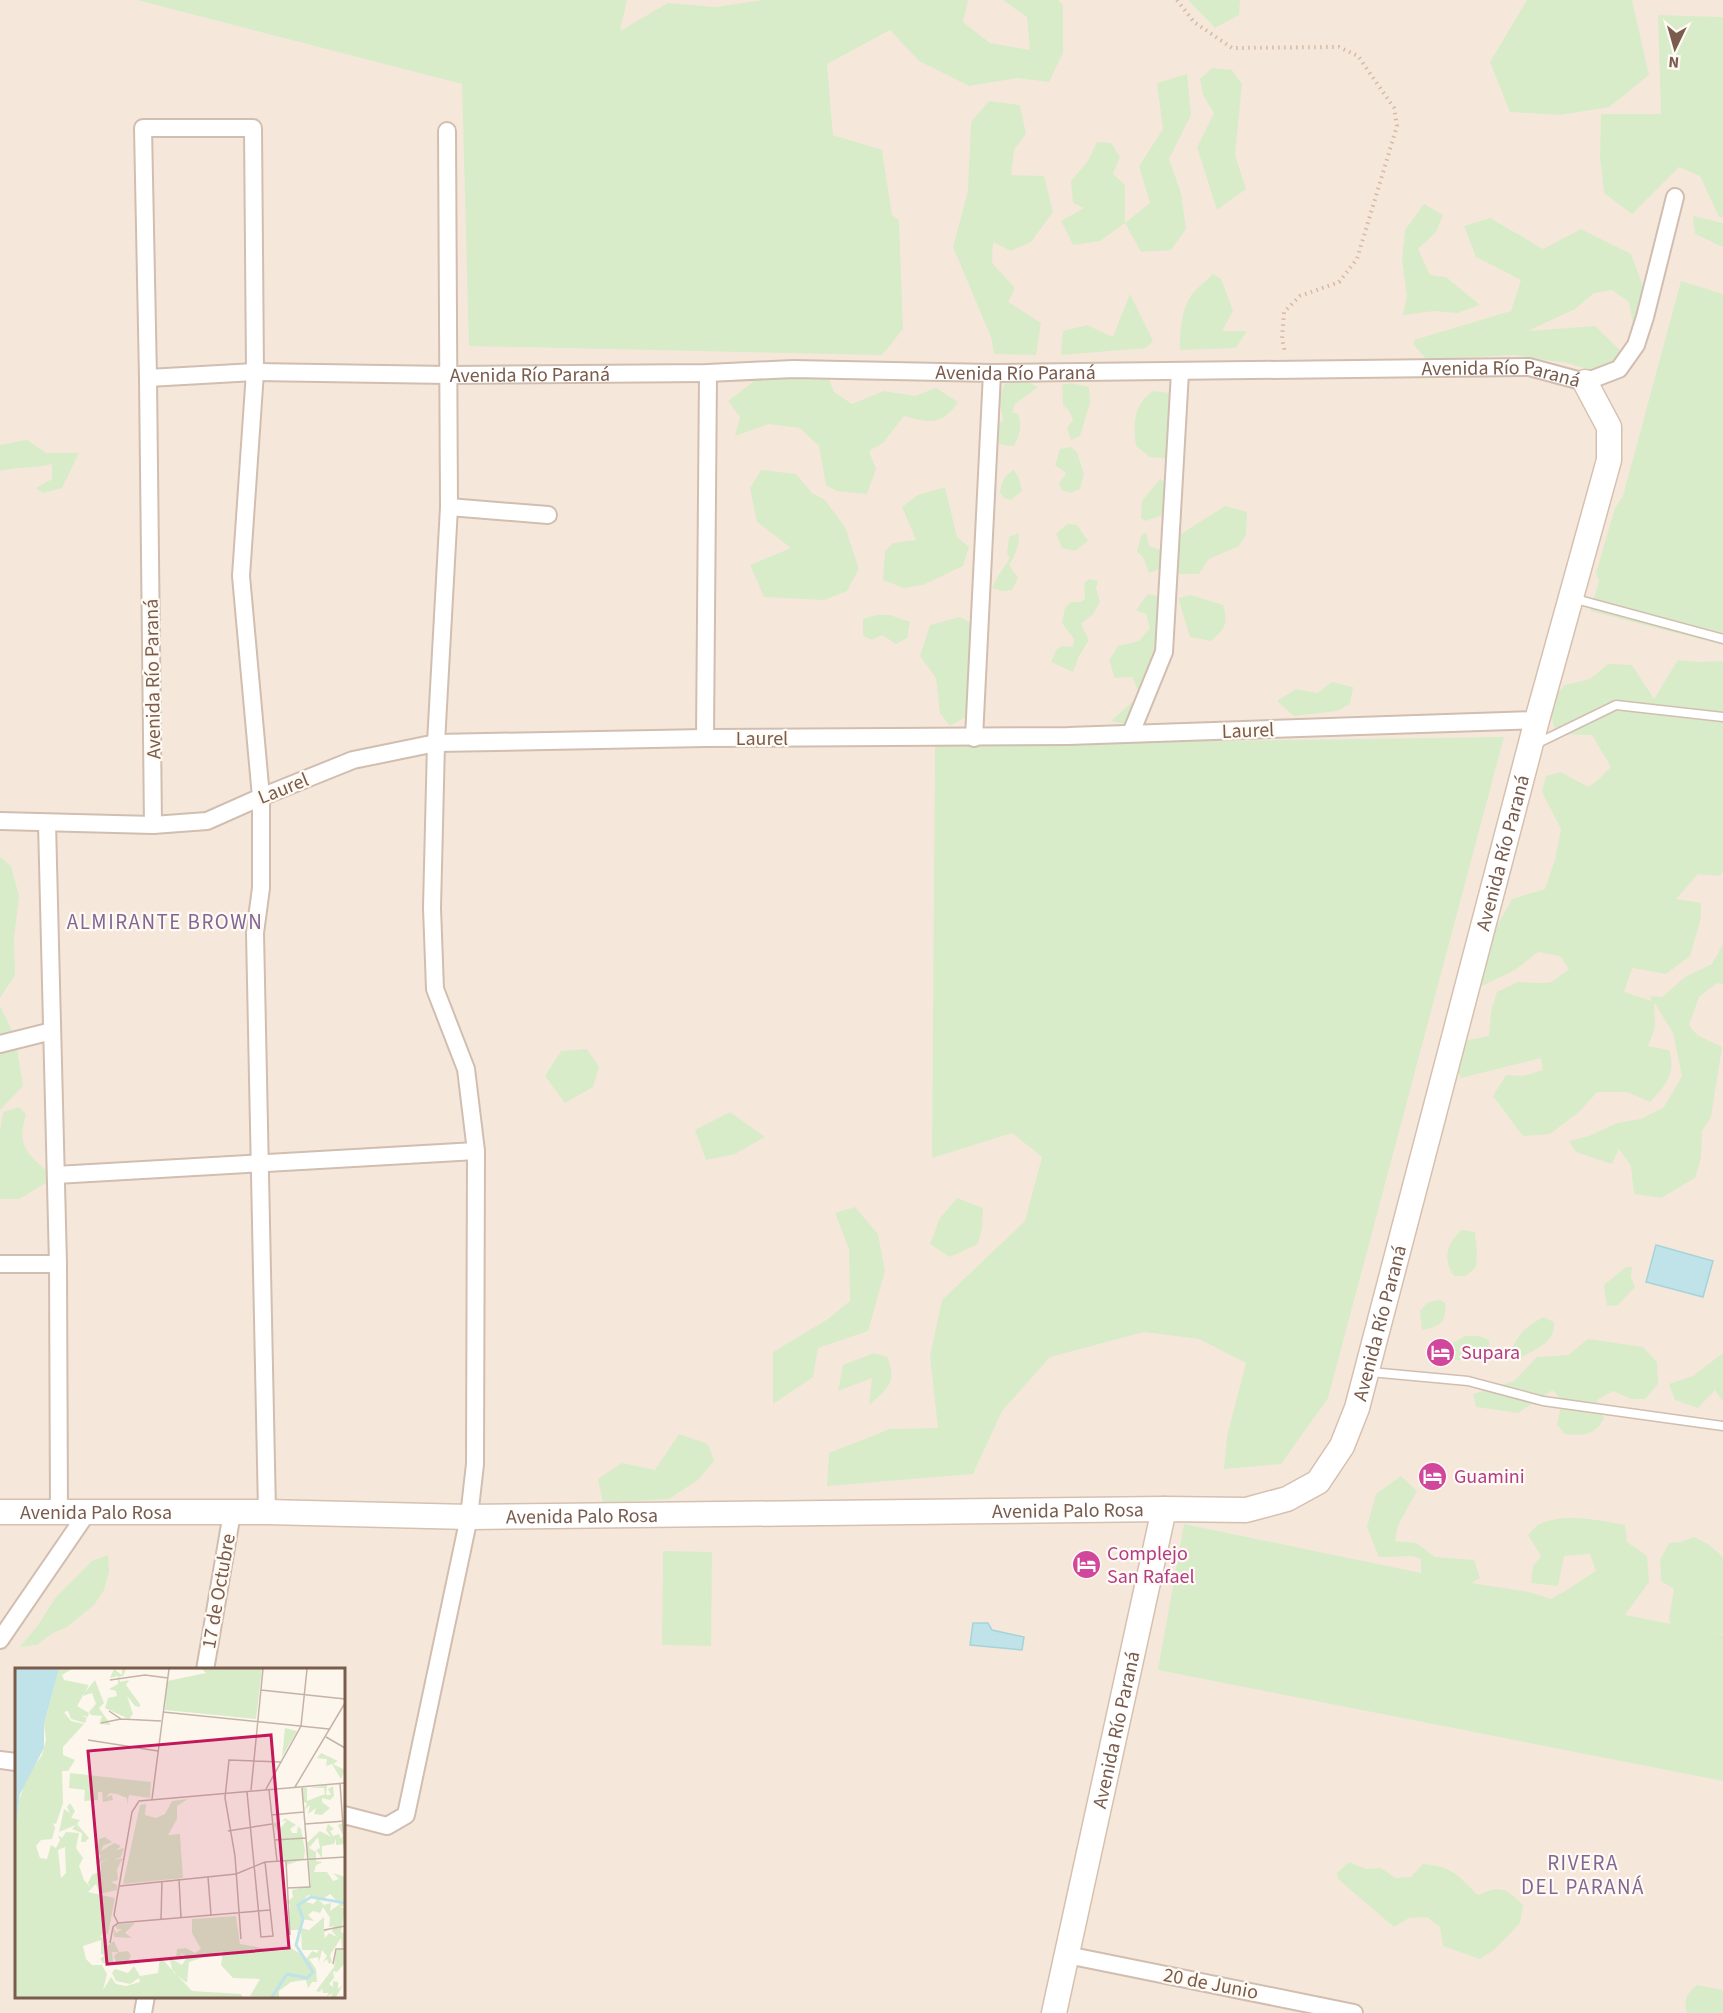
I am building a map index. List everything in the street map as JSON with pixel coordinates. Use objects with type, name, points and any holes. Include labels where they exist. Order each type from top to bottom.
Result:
[{"type":"main road","name":"Avenida Río Paraná","points":[[1054,2013],[1164,1509],[1246,1510],[1287,1499],[1318,1482],[1342,1446],[1357,1408],[1537,720],[1610,460],[1609,426],[1585,382]]},
{"type":"main road","name":"Avenida Palo Rosa","points":[[0,1512],[267,1512],[468,1517],[1164,1509]]},
{"type":"street","points":[[148,378],[143,128],[253,128],[255,372],[241,576],[261,797],[261,888],[255,933],[267,1512]]},
{"type":"street","points":[[345,1815],[387,1826],[406,1815],[468,1517],[475,1464],[476,1151],[466,1068],[435,989],[432,908],[436,743],[449,507],[447,131]]},
{"type":"street","points":[[1585,382],[1619,369],[1636,345],[1646,317],[1675,197]]},
{"type":"street","name":"Avenida Río Paraná","points":[[153,825],[148,378],[255,372],[449,375],[708,373],[793,369],[992,373],[1529,367],[1585,382]]},
{"type":"street","points":[[1131,733],[1164,652],[1180,372]]},
{"type":"street","points":[[705,738],[708,373]]},
{"type":"street","points":[[974,738],[992,373]]},
{"type":"street","points":[[449,507],[548,515]]},
{"type":"street","name":"Laurel","points":[[0,821],[153,825],[207,821],[353,760],[436,743],[705,738],[974,738],[1537,720]]},
{"type":"street","points":[[47,823],[58,1264],[59,1513]]},
{"type":"street","points":[[0,1044],[52,1031]]},
{"type":"street","points":[[56,1175],[476,1151]]},
{"type":"street","points":[[0,1264],[58,1264]]},
{"type":"street","points":[[0,1640],[87,1513]]},
{"type":"street","name":"17 de Octubre","points":[[205,1668],[232,1513]]},
{"type":"street","points":[[0,1760],[15,1762]]},
{"type":"street","name":"20 de Junio","points":[[1067,1955],[1354,2013]]},
{"type":"street","points":[[143,2013],[146,1998]]},
{"type":"lane","points":[[1571,598],[1723,639]]},
{"type":"lane","points":[[1530,747],[1616,705],[1723,717]]},
{"type":"lane","points":[[1366,1371],[1468,1381],[1543,1401],[1723,1426]]},
{"type":"path","points":[[1178,0],[1194,22],[1232,48],[1339,47],[1358,56],[1394,108],[1397,126],[1357,259],[1339,282],[1300,296],[1284,312],[1282,339],[1290,370]]},
{"type":"shaded area","points":[[0,0],[1723,0],[1723,2013],[0,2013]]},
{"type":"green space","points":[[137,0],[627,0],[620,31],[668,3],[715,7],[763,0],[968,0],[963,22],[990,43],[1030,50],[1027,17],[1003,0],[1058,0],[1063,5],[1063,53],[1049,82],[1017,78],[969,86],[919,61],[890,30],[827,64],[833,135],[882,150],[892,215],[899,220],[903,329],[882,355],[469,346],[462,84]]},
{"type":"green space","points":[[1188,0],[1240,0],[1239,15],[1215,28]]},
{"type":"green space","points":[[1527,0],[1632,0],[1649,75],[1609,107],[1560,115],[1510,112],[1490,62]]},
{"type":"green space","points":[[1658,15],[1723,17],[1723,217],[1719,217],[1700,176],[1679,167],[1632,214],[1604,193],[1600,156],[1601,114],[1661,114]]},
{"type":"green space","points":[[1212,68],[1232,70],[1242,84],[1235,155],[1246,189],[1217,210],[1197,147],[1214,113],[1203,95],[1200,79]]},
{"type":"green space","points":[[1187,74],[1191,115],[1169,159],[1181,193],[1186,229],[1171,250],[1141,252],[1125,223],[1150,203],[1139,166],[1163,129],[1157,83]]},
{"type":"green space","points":[[989,101],[1020,105],[1026,134],[1014,150],[1011,175],[1044,176],[1053,212],[1031,242],[1011,251],[993,242],[992,263],[1015,288],[1008,302],[1041,323],[1036,355],[994,354],[991,337],[953,247],[968,191],[971,122]]},
{"type":"green space","points":[[1097,142],[1111,143],[1120,157],[1113,174],[1125,185],[1125,223],[1100,241],[1073,245],[1061,221],[1084,208],[1073,203],[1071,181],[1088,161]]},
{"type":"green space","points":[[1424,204],[1443,215],[1436,232],[1418,249],[1430,275],[1446,277],[1480,305],[1457,313],[1434,311],[1403,315],[1407,296],[1402,261],[1405,230]]},
{"type":"green space","points":[[1693,216],[1723,223],[1723,247],[1695,234]]},
{"type":"green space","points":[[1490,218],[1543,249],[1581,229],[1631,254],[1643,286],[1653,325],[1636,342],[1629,302],[1612,290],[1594,293],[1575,309],[1528,331],[1595,326],[1626,356],[1606,374],[1567,363],[1513,355],[1427,360],[1414,345],[1414,340],[1511,311],[1521,280],[1476,257],[1464,226]]},
{"type":"green space","points":[[1213,274],[1221,279],[1233,311],[1222,331],[1247,331],[1236,348],[1180,350],[1182,321],[1188,300],[1194,291]]},
{"type":"green space","points":[[1681,281],[1723,294],[1723,645],[1590,611],[1599,581],[1596,573],[1615,508],[1623,496]]},
{"type":"green space","points":[[1130,294],[1153,341],[1146,348],[1061,355],[1063,331],[1087,325],[1113,337]]},
{"type":"green space","points":[[826,372],[834,392],[852,404],[884,391],[915,396],[936,388],[958,402],[946,415],[935,421],[904,416],[883,443],[869,451],[876,469],[867,494],[837,491],[826,485],[819,446],[800,428],[769,424],[735,436],[740,417],[728,401],[754,381]]},
{"type":"green space","points":[[1020,378],[1038,387],[1015,404],[1012,413],[1017,413],[1020,425],[1014,446],[1002,445],[994,439],[993,426],[1003,421],[999,396],[1005,384]]},
{"type":"green space","points":[[1071,383],[1089,387],[1090,403],[1080,436],[1071,440],[1067,428],[1073,420],[1063,405],[1062,385]]},
{"type":"green space","points":[[1153,391],[1179,394],[1175,459],[1150,457],[1136,446],[1135,423],[1138,409],[1146,396]]},
{"type":"green space","points":[[27,440],[46,453],[79,453],[62,488],[43,493],[36,488],[52,479],[52,464],[0,471],[0,445]]},
{"type":"green space","points":[[1071,447],[1077,452],[1084,474],[1080,489],[1071,493],[1062,490],[1059,484],[1066,473],[1055,465],[1060,449]]},
{"type":"green space","points":[[761,470],[796,474],[812,493],[825,500],[845,527],[859,569],[847,591],[824,600],[764,597],[750,565],[791,548],[757,522],[750,488]]},
{"type":"green space","points":[[1014,470],[1019,478],[1022,491],[1011,500],[1004,498],[1000,493],[1004,480]]},
{"type":"green space","points":[[1160,479],[1174,489],[1167,513],[1146,521],[1141,518],[1142,501]]},
{"type":"green space","points":[[945,487],[957,537],[969,547],[963,566],[923,585],[904,588],[883,580],[885,551],[893,543],[916,540],[902,507],[918,495]]},
{"type":"green space","points":[[1225,506],[1247,512],[1246,535],[1239,546],[1209,559],[1199,574],[1178,574],[1170,565],[1149,573],[1143,557],[1137,552],[1141,536],[1146,532],[1149,546],[1170,553],[1176,537]]},
{"type":"green space","points":[[1067,524],[1077,525],[1088,541],[1075,551],[1062,548],[1056,534]]},
{"type":"green space","points":[[1019,533],[1018,546],[1009,565],[1018,578],[1012,590],[1002,591],[992,588],[1010,558],[1007,554],[1009,537]]},
{"type":"green space","points":[[1089,579],[1098,581],[1096,588],[1100,602],[1093,614],[1081,624],[1089,640],[1073,672],[1051,662],[1057,649],[1062,646],[1073,647],[1074,639],[1062,623],[1065,607],[1072,602],[1081,602],[1085,598],[1084,583]]},
{"type":"green space","points":[[1148,594],[1172,600],[1168,638],[1130,725],[1111,721],[1140,695],[1132,677],[1115,678],[1109,660],[1118,646],[1139,641],[1150,628],[1146,614],[1136,610]]},
{"type":"green space","points":[[1191,595],[1223,605],[1226,621],[1220,633],[1211,641],[1190,637],[1178,598]]},
{"type":"green space","points":[[876,615],[890,615],[910,622],[907,638],[896,644],[882,635],[872,640],[863,636],[863,619]]},
{"type":"green space","points":[[960,617],[973,624],[974,640],[969,664],[969,715],[950,726],[940,713],[936,678],[920,656],[930,625]]},
{"type":"green space","points":[[1678,660],[1723,661],[1723,871],[1720,876],[1698,874],[1676,899],[1701,903],[1701,918],[1690,956],[1666,974],[1632,968],[1624,992],[1652,1001],[1650,996],[1662,997],[1685,977],[1712,964],[1723,944],[1723,984],[1717,983],[1699,997],[1689,1025],[1697,1035],[1722,1047],[1711,1117],[1702,1131],[1701,1158],[1695,1178],[1661,1198],[1634,1194],[1631,1166],[1619,1149],[1612,1164],[1576,1152],[1569,1141],[1589,1136],[1617,1123],[1641,1119],[1664,1107],[1682,1076],[1673,1033],[1654,1002],[1655,1027],[1648,1046],[1669,1050],[1672,1066],[1668,1079],[1660,1090],[1650,1102],[1627,1092],[1597,1092],[1580,1111],[1550,1134],[1523,1136],[1493,1096],[1506,1075],[1523,1076],[1543,1070],[1541,1058],[1461,1078],[1449,1056],[1453,1043],[1489,1036],[1491,1011],[1497,992],[1518,982],[1552,982],[1569,969],[1560,956],[1538,952],[1515,970],[1482,986],[1486,951],[1512,899],[1545,889],[1555,860],[1561,829],[1542,792],[1546,776],[1561,772],[1588,787],[1611,767],[1592,735],[1556,734],[1548,705],[1565,685],[1590,679],[1608,664],[1632,665],[1654,699]]},
{"type":"green space","points":[[1332,682],[1353,687],[1350,704],[1337,711],[1294,716],[1277,701],[1296,689],[1317,693]]},
{"type":"green space","points":[[1504,737],[1328,1398],[1281,1464],[1224,1469],[1227,1436],[1246,1363],[1199,1339],[1144,1332],[1050,1357],[1002,1411],[973,1474],[827,1486],[829,1453],[890,1429],[938,1428],[930,1356],[942,1300],[1025,1221],[1042,1157],[1012,1133],[932,1158],[935,745]]},
{"type":"green space","points":[[0,857],[11,866],[19,896],[14,938],[15,975],[0,998]]},
{"type":"green space","points":[[0,1006],[15,1036],[23,1086],[0,1110]]},
{"type":"green space","points":[[587,1049],[599,1067],[593,1087],[565,1103],[545,1076],[561,1051]]},
{"type":"green space","points":[[19,1107],[26,1114],[22,1136],[27,1151],[54,1178],[19,1199],[0,1199],[0,1132],[3,1112]]},
{"type":"green space","points":[[730,1112],[765,1137],[735,1154],[706,1160],[695,1130]]},
{"type":"green space","points":[[957,1198],[983,1208],[982,1228],[978,1244],[950,1257],[930,1244],[940,1218]]},
{"type":"green space","points":[[855,1207],[878,1234],[885,1271],[868,1331],[818,1348],[813,1377],[773,1404],[773,1352],[828,1319],[850,1301],[849,1249],[835,1213]]},
{"type":"green space","points":[[1461,1230],[1475,1232],[1476,1267],[1466,1276],[1454,1276],[1447,1258],[1449,1246]]},
{"type":"green space","points":[[1626,1267],[1632,1267],[1631,1277],[1635,1287],[1618,1305],[1607,1306],[1604,1285]]},
{"type":"green space","points":[[1440,1300],[1445,1303],[1443,1319],[1438,1325],[1422,1330],[1420,1311],[1428,1302]]},
{"type":"green space","points":[[1543,1317],[1554,1322],[1551,1336],[1543,1345],[1519,1359],[1512,1351],[1517,1339],[1528,1327]]},
{"type":"green space","points":[[1465,1336],[1479,1336],[1489,1340],[1490,1354],[1474,1360],[1455,1360],[1453,1343]]},
{"type":"green space","points":[[1588,1339],[1643,1347],[1657,1362],[1658,1384],[1645,1399],[1631,1399],[1613,1391],[1597,1400],[1604,1418],[1596,1429],[1587,1434],[1564,1434],[1557,1424],[1562,1401],[1553,1390],[1518,1413],[1476,1407],[1473,1394],[1514,1381],[1537,1357],[1568,1355]]},
{"type":"green space","points":[[874,1353],[887,1357],[890,1366],[891,1379],[886,1389],[869,1405],[872,1378],[838,1391],[843,1365]]},
{"type":"green space","points":[[1723,1353],[1723,1402],[1715,1390],[1698,1408],[1675,1400],[1669,1384],[1693,1376]]},
{"type":"green space","points":[[679,1434],[708,1444],[714,1461],[698,1480],[669,1499],[603,1503],[598,1479],[622,1463],[655,1470]]},
{"type":"green space","points":[[1401,1476],[1417,1491],[1398,1525],[1395,1541],[1416,1543],[1435,1557],[1474,1560],[1480,1578],[1471,1583],[1529,1592],[1551,1599],[1596,1571],[1590,1554],[1564,1556],[1558,1586],[1531,1583],[1533,1566],[1541,1556],[1528,1535],[1538,1525],[1570,1518],[1593,1519],[1625,1525],[1627,1542],[1647,1556],[1649,1582],[1625,1615],[1671,1624],[1669,1619],[1674,1589],[1661,1581],[1660,1560],[1669,1543],[1681,1542],[1694,1537],[1708,1544],[1723,1557],[1723,1634],[1714,1633],[1723,1635],[1723,1781],[1158,1670],[1184,1524],[1421,1573],[1421,1559],[1412,1556],[1379,1557],[1367,1527],[1376,1494]]},
{"type":"green space","points":[[663,1551],[712,1552],[711,1646],[662,1645]]},
{"type":"green space","points":[[108,1555],[109,1572],[104,1590],[94,1605],[67,1627],[51,1634],[37,1645],[20,1647],[56,1597],[92,1561]]},
{"type":"green space","points":[[1349,1862],[1366,1869],[1381,1868],[1395,1878],[1411,1877],[1423,1864],[1449,1870],[1478,1895],[1498,1889],[1512,1895],[1523,1905],[1520,1923],[1495,1949],[1480,1959],[1443,1946],[1440,1927],[1427,1917],[1409,1918],[1394,1927],[1338,1879],[1337,1873]]},
{"type":"green space","points":[[1697,1985],[1723,1990],[1723,2013],[1687,2013],[1685,2005],[1687,1998]]},
{"type":"water","points":[[1656,1245],[1713,1261],[1703,1297],[1646,1282]]},
{"type":"water","points":[[973,1623],[988,1623],[992,1630],[1024,1637],[1022,1650],[970,1645]]},
{"type":"place","name":"Supara","points":[[1440,1352]]},
{"type":"place","name":"Guamini","points":[[1433,1476]]},
{"type":"place","name":"Complejo San Rafael","points":[[1086,1565]]},
{"type":"district","name":"ALMIRANTE BROWN","points":[[165,922]]},
{"type":"district","name":"RIVERA DEL PARANÁ","points":[[1583,1875]]}]
